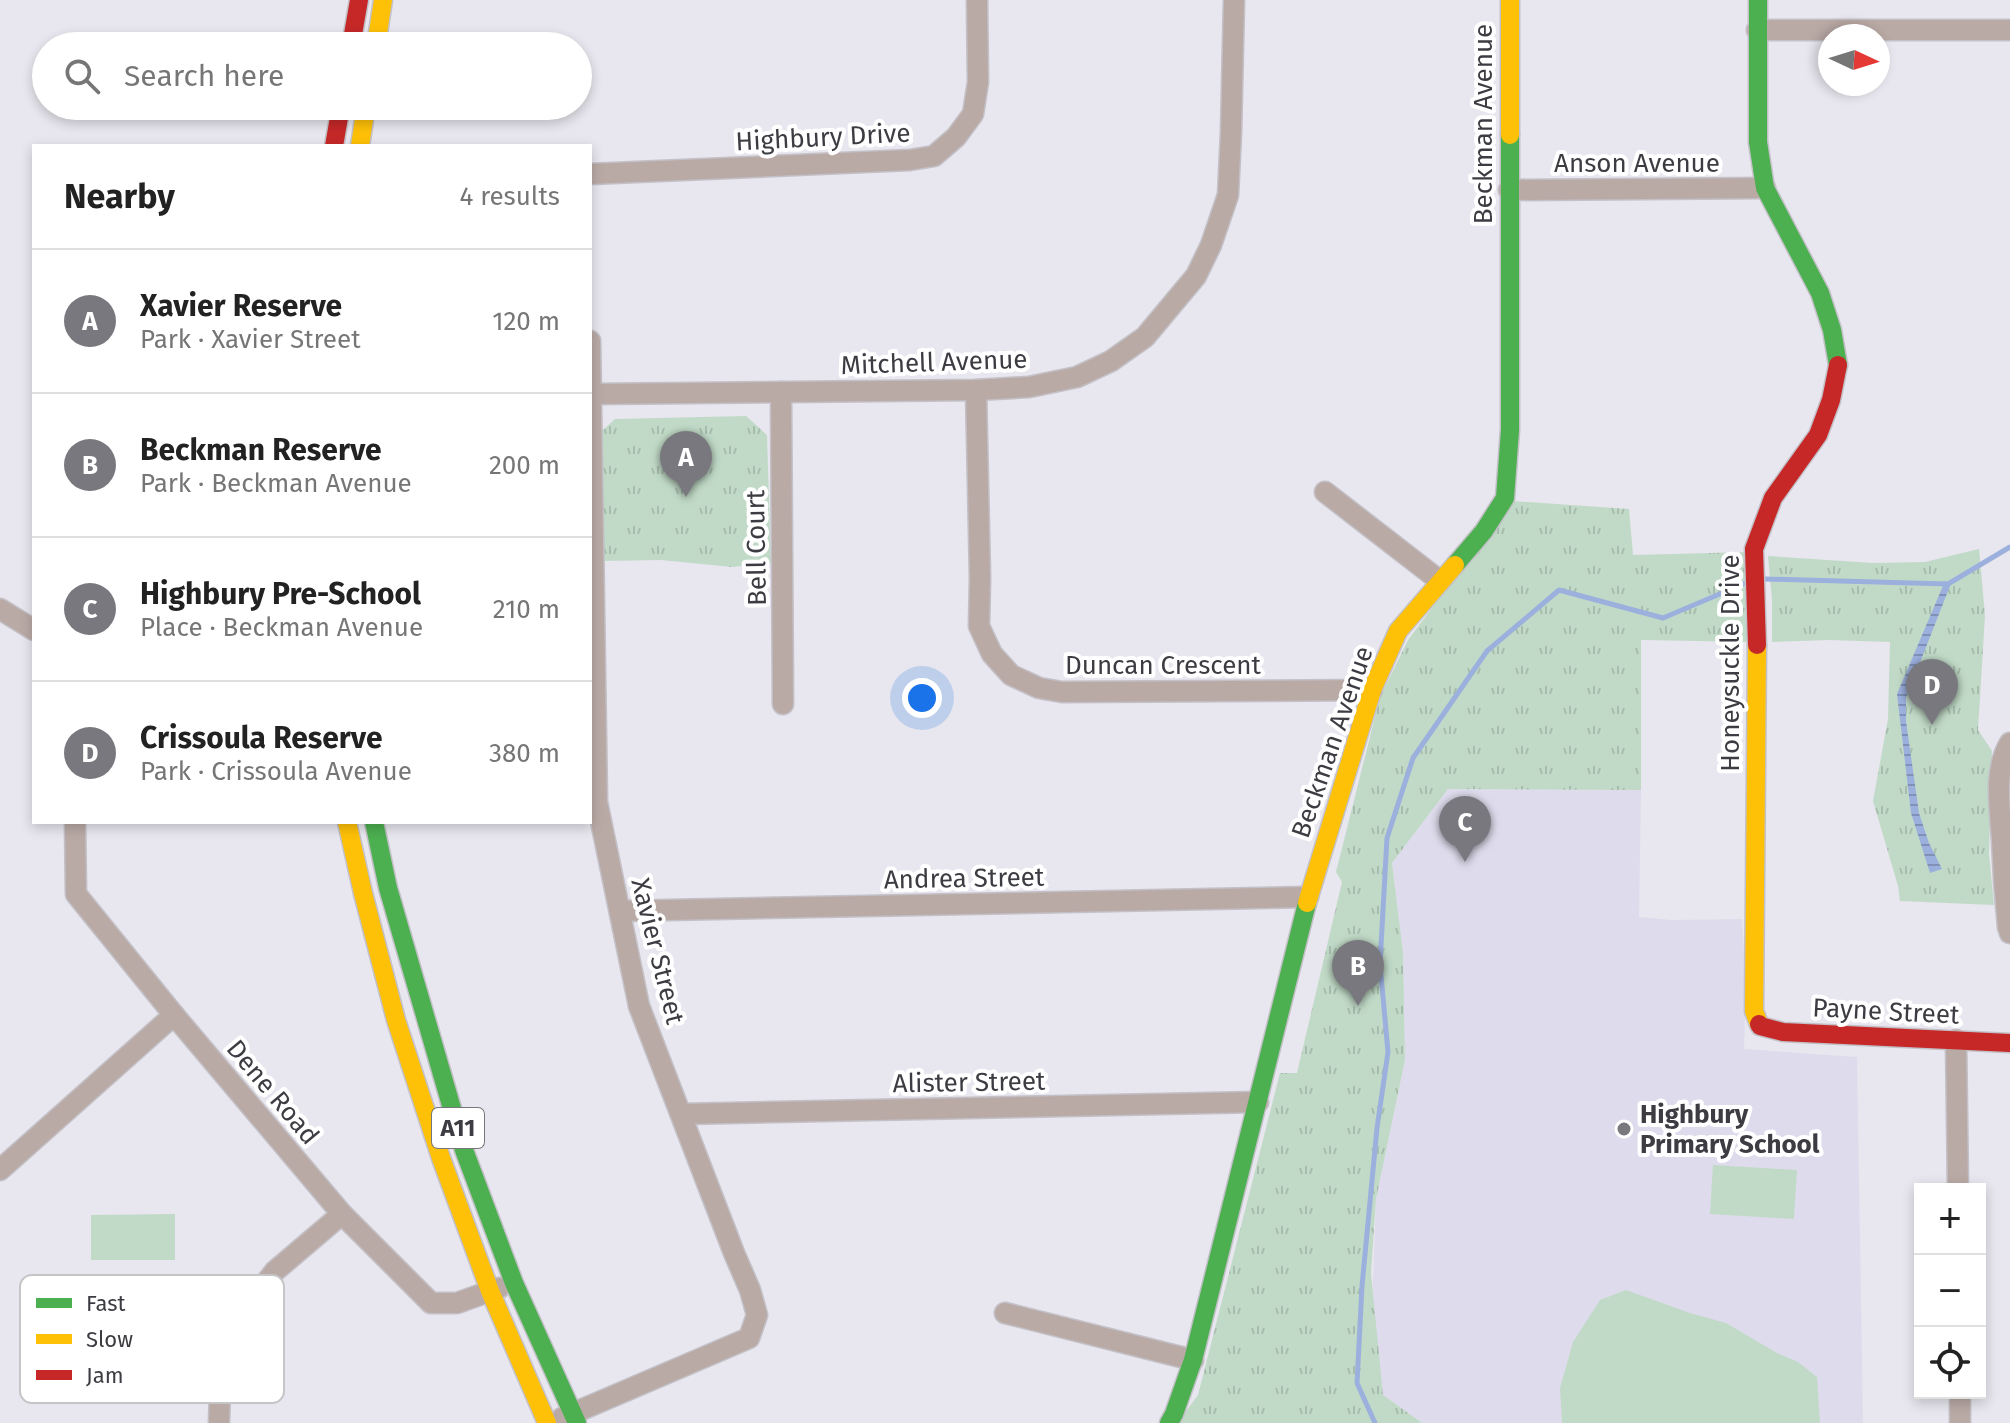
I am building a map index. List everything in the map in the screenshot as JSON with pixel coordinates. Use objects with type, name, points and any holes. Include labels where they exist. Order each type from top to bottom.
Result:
[{"type":"street","points":[[353,32],[359,0]]},
{"type":"street","points":[[378,32],[383,0]]},
{"type":"street","name":"Highbury Drive","points":[[592,174],[910,160],[934,156],[956,137],[973,114],[978,82],[977,0]]},
{"type":"street","name":"Mitchell Avenue","points":[[592,394],[1029,387],[1077,377],[1111,361],[1145,337],[1196,276],[1211,245],[1228,195],[1234,0]]},
{"type":"street","name":"Beckman Avenue","points":[[1169,1423],[1193,1360],[1308,897],[1372,690],[1398,631],[1484,531],[1505,498],[1510,430],[1510,0]]},
{"type":"street","name":"Honeysuckle Drive","points":[[1758,0],[1758,142],[1765,188],[1820,293],[1832,330],[1838,364],[1831,400],[1818,435],[1773,498],[1754,549],[1757,637],[1754,1011],[1760,1026]]},
{"type":"street","points":[[1757,30],[2010,30]]},
{"type":"street","points":[[334,144],[339,120]]},
{"type":"street","points":[[360,144],[364,120]]},
{"type":"street","name":"Anson Avenue","points":[[1509,190],[1765,188]]},
{"type":"street","name":"Duncan Crescent","points":[[976,390],[979,626],[992,654],[1011,675],[1039,688],[1062,692],[1372,690]]},
{"type":"street","name":"Bell Court","points":[[781,392],[783,704]]},
{"type":"street","name":"Xavier Street","points":[[549,1423],[574,1418],[749,1338],[757,1315],[639,1006],[597,802],[592,462]]},
{"type":"street","points":[[1325,492],[1440,581]]},
{"type":"street","points":[[0,609],[32,629]]},
{"type":"street","points":[[2010,743],[2002,761],[1999,788],[2005,899],[2010,933]]},
{"type":"street","name":"Dene Road","points":[[75,824],[76,894],[342,1214],[431,1303],[457,1303],[514,1283]]},
{"type":"street","name":"A11","points":[[347,824],[396,1020],[441,1158],[490,1291],[549,1423]]},
{"type":"street","name":"A11","points":[[374,824],[388,888],[464,1150],[514,1283],[574,1418]]},
{"type":"street","name":"Andrea Street","points":[[620,911],[1308,897]]},
{"type":"street","points":[[0,1170],[174,1015]]},
{"type":"street","name":"Payne Street","points":[[1760,1026],[1783,1032],[2010,1043]]},
{"type":"street","points":[[1956,1040],[1958,1183]]},
{"type":"street","name":"Alister Street","points":[[681,1114],[1258,1102]]},
{"type":"street","points":[[272,1275],[342,1214]]},
{"type":"street","points":[[1005,1313],[1193,1360]]},
{"type":"street","points":[[1960,1399],[1960,1423]]},
{"type":"street","points":[[219,1423],[220,1403]]},
{"type":"shaded area","name":"Highbury Primary School","points":[[1448,789],[1641,790],[1639,917],[1742,919],[1746,982],[1744,1049],[1857,1057],[1863,1423],[1419,1423],[1369,1393],[1376,1199],[1405,1060],[1403,952],[1392,863]]},
{"type":"green space","points":[[746,416],[767,435],[771,563],[732,567],[661,560],[602,561],[602,431],[615,419]]},
{"type":"green space","points":[[1512,501],[1629,509],[1633,555],[1750,552],[1753,642],[1641,640],[1641,790],[1448,789],[1392,863],[1403,952],[1405,1060],[1376,1199],[1371,1273],[1383,1395],[1422,1423],[1177,1423],[1198,1395],[1280,1073],[1297,1073],[1342,882],[1336,872],[1380,697],[1408,640]]},
{"type":"green space","points":[[1979,549],[1985,615],[1978,730],[1992,751],[1989,854],[1994,905],[1900,901],[1873,801],[1888,719],[1890,642],[1772,642],[1768,556],[1873,563],[1925,562]]},
{"type":"green space","points":[[1713,1165],[1797,1170],[1794,1219],[1710,1214]]},
{"type":"green space","points":[[175,1214],[175,1260],[91,1260],[91,1215]]},
{"type":"green space","points":[[1626,1290],[1726,1323],[1798,1362],[1817,1377],[1820,1423],[1562,1423],[1560,1388],[1573,1342],[1600,1300]]},
{"type":"water","points":[[1945,581],[1950,586],[1906,698],[1906,721],[1919,813],[1942,869],[1930,873],[1911,813],[1897,694]]},
{"type":"waterway","points":[[1765,579],[1948,584],[2010,547]]},
{"type":"waterway","points":[[1375,1423],[1357,1383],[1362,1286],[1377,1128],[1388,1052],[1380,964],[1387,838],[1413,758],[1487,651],[1559,590],[1663,618],[1748,582]]},
{"type":"traffic: fast","points":[[1758,0],[1758,142],[1765,188],[1820,293],[1832,330],[1838,365]]},
{"type":"traffic: fast","points":[[1455,565],[1484,531],[1505,498],[1510,430],[1510,135]]},
{"type":"traffic: fast","points":[[374,824],[388,888],[464,1150],[514,1283],[577,1423]]},
{"type":"traffic: fast","points":[[1169,1423],[1193,1360],[1307,903]]},
{"type":"traffic: slow","points":[[378,32],[383,0]]},
{"type":"traffic: slow","points":[[1510,0],[1510,135]]},
{"type":"traffic: slow","points":[[360,144],[364,120]]},
{"type":"traffic: slow","points":[[1307,903],[1372,690],[1398,631],[1455,565]]},
{"type":"traffic: slow","points":[[1757,645],[1754,1011],[1759,1024]]},
{"type":"traffic: slow","points":[[347,824],[396,1020],[441,1158],[490,1291],[547,1423]]},
{"type":"traffic: jam","points":[[353,32],[359,0]]},
{"type":"traffic: jam","points":[[334,144],[339,120]]},
{"type":"traffic: jam","points":[[1757,645],[1754,549],[1773,498],[1818,435],[1831,400],[1838,365]]},
{"type":"traffic: jam","points":[[1759,1024],[1783,1032],[2010,1043]]},
{"type":"place","name":"Xavier Reserve","points":[[686,497]]},
{"type":"place","name":"Crissoula Reserve","points":[[1932,725]]},
{"type":"place","name":"Highbury Pre-School","points":[[1465,862]]},
{"type":"place","name":"Beckman Reserve","points":[[1358,1006]]},
{"type":"place","name":"Highbury Primary School","points":[[1624,1129]]}]
